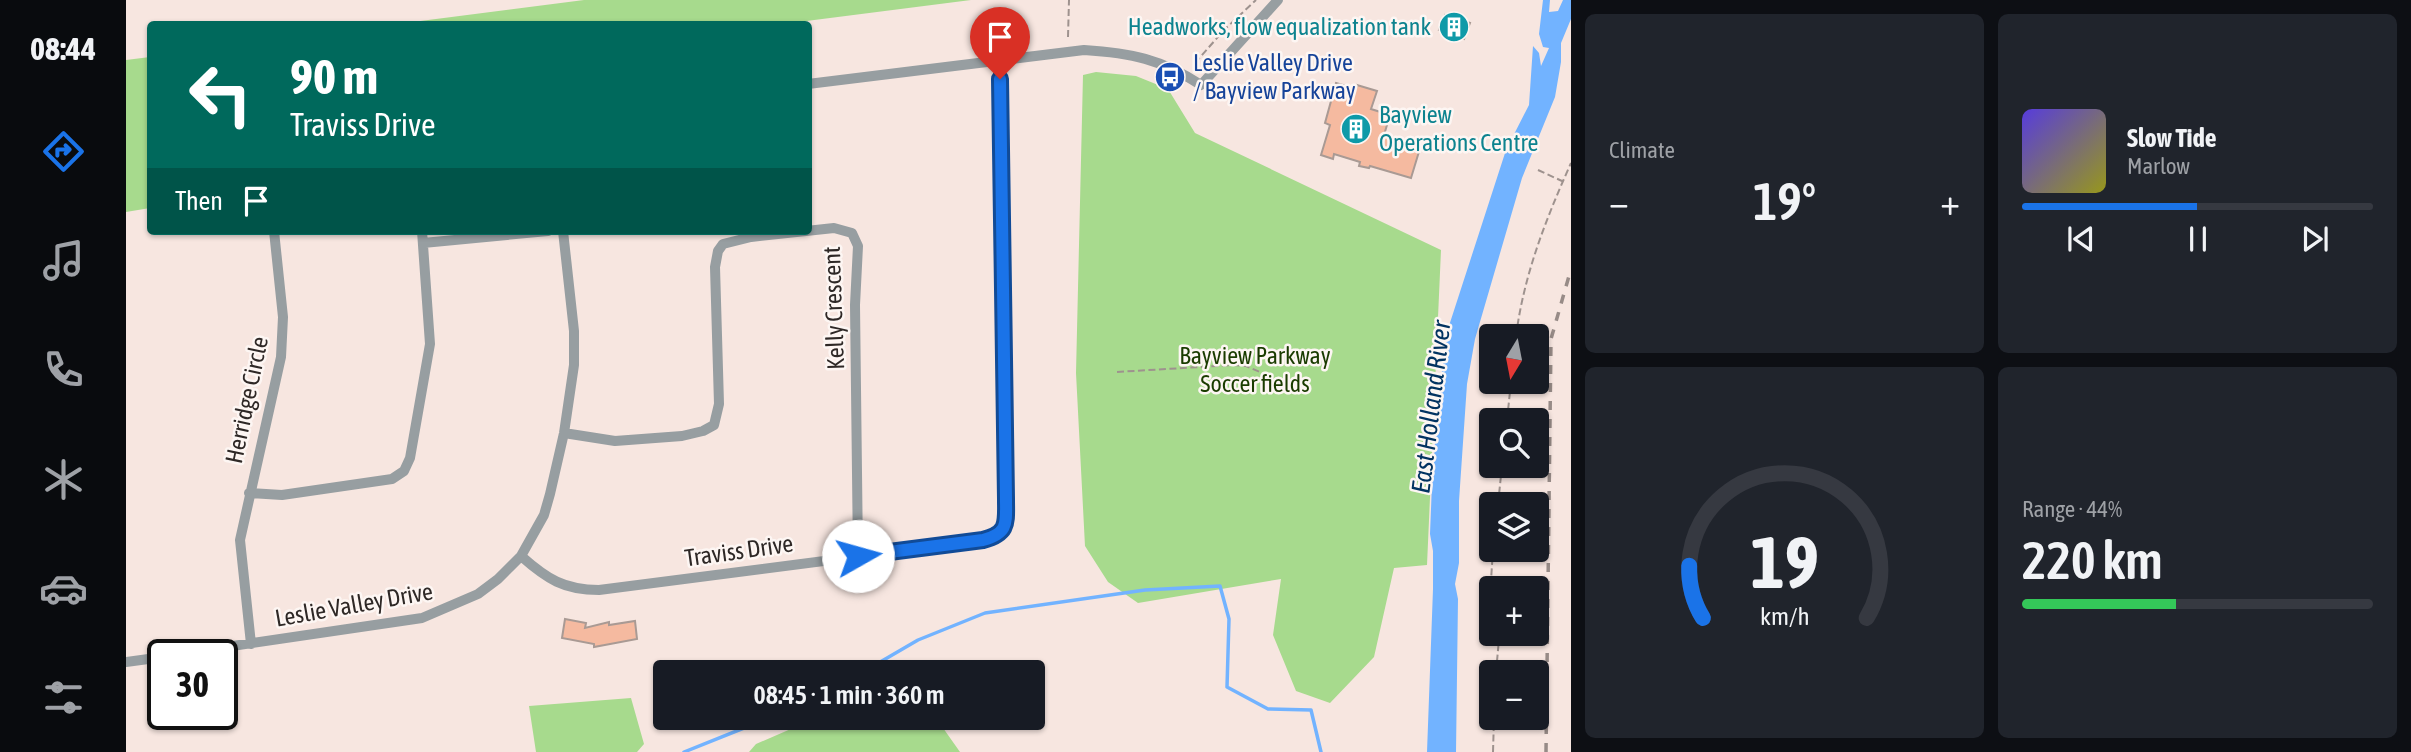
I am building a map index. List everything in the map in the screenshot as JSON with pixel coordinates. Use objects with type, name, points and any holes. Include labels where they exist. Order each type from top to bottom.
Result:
[{"type":"street","points":[[812,84],[1084,50],[1142,56],[1167,65],[1201,85],[1278,0]]},
{"type":"street","name":"Traviss Drive","points":[[521,556],[546,577],[566,587],[599,590],[983,540],[999,535],[1004,528],[1006,472],[998,61]]},
{"type":"street","name":"Kelly Crescent","points":[[812,231],[846,230],[852,233],[858,246],[855,305],[858,556]]},
{"type":"street","name":"Herridge Circle","points":[[251,644],[240,549],[249,493],[281,357],[283,317],[274,235]]},
{"type":"street","name":"Herridge Circle","points":[[249,493],[282,495],[392,479],[404,471],[410,458],[430,344],[422,235]]},
{"type":"street","points":[[423,243],[506,235]]},
{"type":"street","name":"Leslie Valley Drive","points":[[238,646],[422,618],[478,594],[521,556],[544,515],[564,433],[574,365],[563,235]]},
{"type":"street","name":"Kelly Crescent","points":[[564,433],[615,441],[682,436],[714,425],[719,404],[715,268],[718,251],[723,244],[770,235]]},
{"type":"street","points":[[126,662],[147,659]]},
{"type":"path","points":[[1068,37],[1069,0]]},
{"type":"path","points":[[1195,63],[1255,0]]},
{"type":"path","points":[[1517,324],[1536,245],[1571,163]]},
{"type":"path","points":[[1538,170],[1563,181]]},
{"type":"path","points":[[1116,372],[1234,365],[1246,366],[1260,372]]},
{"type":"path","points":[[1493,752],[1494,730]]},
{"type":"green space","points":[[584,0],[971,0],[806,21],[420,21]]},
{"type":"green space","points":[[147,57],[147,208],[126,212],[126,60]]},
{"type":"green space","name":"Bayview Parkway Soccer fields","points":[[1096,72],[1136,76],[1168,89],[1195,133],[1441,250],[1427,565],[1394,568],[1374,657],[1330,703],[1296,691],[1273,635],[1281,579],[1138,603],[1108,582],[1085,546],[1076,373],[1083,75]]},
{"type":"green space","points":[[631,698],[644,744],[637,752],[536,752],[529,706]]},
{"type":"green space","points":[[788,730],[944,730],[960,752],[749,752],[756,744]]},
{"type":"water","points":[[1543,0],[1550,0],[1549,12],[1558,11],[1563,0],[1571,0],[1571,19],[1561,43],[1555,97],[1522,178],[1475,339],[1467,384],[1459,501],[1459,563],[1455,584],[1458,599],[1456,752],[1427,752],[1433,589],[1430,534],[1432,484],[1447,332],[1506,150],[1529,105],[1533,46],[1539,53],[1541,66],[1549,48],[1543,47],[1539,34]]},
{"type":"building","name":"Headworks, flow equalization tank","points":[[1445,15],[1470,23],[1464,39],[1439,30]]},
{"type":"building","name":"Bayview Operations Centre","points":[[1336,83],[1377,91],[1371,109],[1390,115],[1384,135],[1421,145],[1411,178],[1370,166],[1359,166],[1360,162],[1334,154],[1333,159],[1321,155],[1330,125],[1325,123]]},
{"type":"building","points":[[565,619],[586,623],[585,628],[609,622],[609,625],[635,621],[637,639],[594,647],[594,644],[562,638]]},
{"type":"waterway","points":[[884,660],[918,640],[985,613],[1145,590],[1220,586],[1229,619],[1227,687],[1268,709],[1311,710],[1321,752]]},
{"type":"waterway","points":[[684,752],[739,730]]},
{"type":"railway","points":[[1546,752],[1551,339],[1571,269]]},
{"type":"place","name":"Headworks, flow equalization tank","points":[[1454,27]]},
{"type":"place","name":"Leslie Valley Drive / Bayview Parkway","points":[[1170,77]]},
{"type":"place","name":"Bayview Operations Centre","points":[[1356,129]]},
{"type":"route","points":[[858,556],[983,540],[999,535],[1004,528],[1006,499],[1000,79]]},
{"type":"water label","name":"East Holland River","points":[[1431,407]]}]
